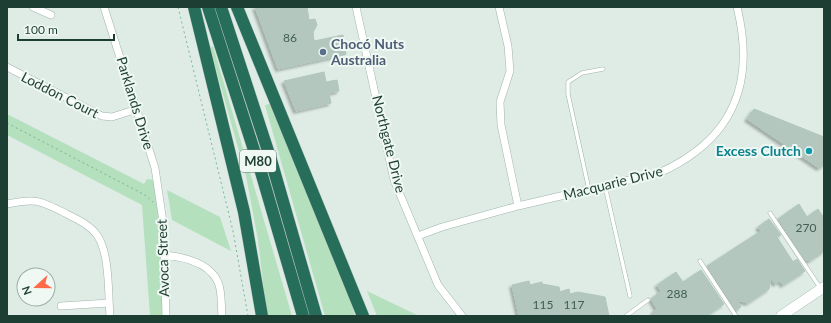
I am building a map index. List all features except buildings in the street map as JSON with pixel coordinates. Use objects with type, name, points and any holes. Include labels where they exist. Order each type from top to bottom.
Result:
[{"type":"highway","points":[[194,7],[244,212],[262,316]]},
{"type":"highway","name":"M80","points":[[208,7],[261,172],[303,316]]},
{"type":"highway","name":"M80","points":[[221,7],[270,160],[316,316]]},
{"type":"highway","points":[[237,7],[363,316]]},
{"type":"main road","points":[[781,316],[822,288]]},
{"type":"street","points":[[33,7],[51,15]]},
{"type":"street","name":"Parklands Drive","points":[[104,7],[137,109],[154,168],[160,200]]},
{"type":"street","name":"Northgate Drive","points":[[356,7],[394,180],[438,285],[462,316]]},
{"type":"street","points":[[499,7],[508,46],[510,71],[500,102],[501,124],[518,206]]},
{"type":"street","name":"Macquarie Drive","points":[[418,236],[442,227],[518,206],[659,173],[677,165],[702,148],[717,133],[733,107],[742,78],[745,58],[737,7]]},
{"type":"street","name":"Loddon Court","points":[[7,67],[102,116],[112,117],[137,109]]},
{"type":"street","points":[[7,204],[30,199],[47,204],[85,223],[98,236],[105,255],[110,316]]},
{"type":"street","name":"Avoca Street","points":[[160,200],[166,316]]},
{"type":"street","points":[[164,255],[188,259],[210,271],[219,286],[222,316]]},
{"type":"street","points":[[61,306],[109,303]]},
{"type":"lane","points":[[589,190],[568,94],[568,82],[582,73],[603,69]]},
{"type":"lane","points":[[605,186],[630,296]]},
{"type":"lane","points":[[770,213],[822,288]]},
{"type":"lane","points":[[700,262],[736,316]]},
{"type":"lane","points":[[626,316],[648,300]]},
{"type":"path","points":[[178,7],[233,231],[248,316]]},
{"type":"path","points":[[7,124],[145,195],[161,208]]},
{"type":"green space","points":[[213,46],[292,316],[267,316],[258,240],[246,176],[210,48]]},
{"type":"green space","points":[[275,103],[346,287],[355,316],[325,316],[265,105]]},
{"type":"green space","points":[[7,114],[144,184],[147,179],[154,180],[160,229],[163,316],[150,316],[142,205],[7,135]]},
{"type":"green space","points":[[167,190],[220,217],[231,251],[172,220]]},
{"type":"green space","points":[[367,291],[419,316],[377,316]]},
{"type":"place","name":"Chocó Nuts Australia","points":[[323,52]]},
{"type":"place","name":"Excess Clutch","points":[[809,151]]}]
